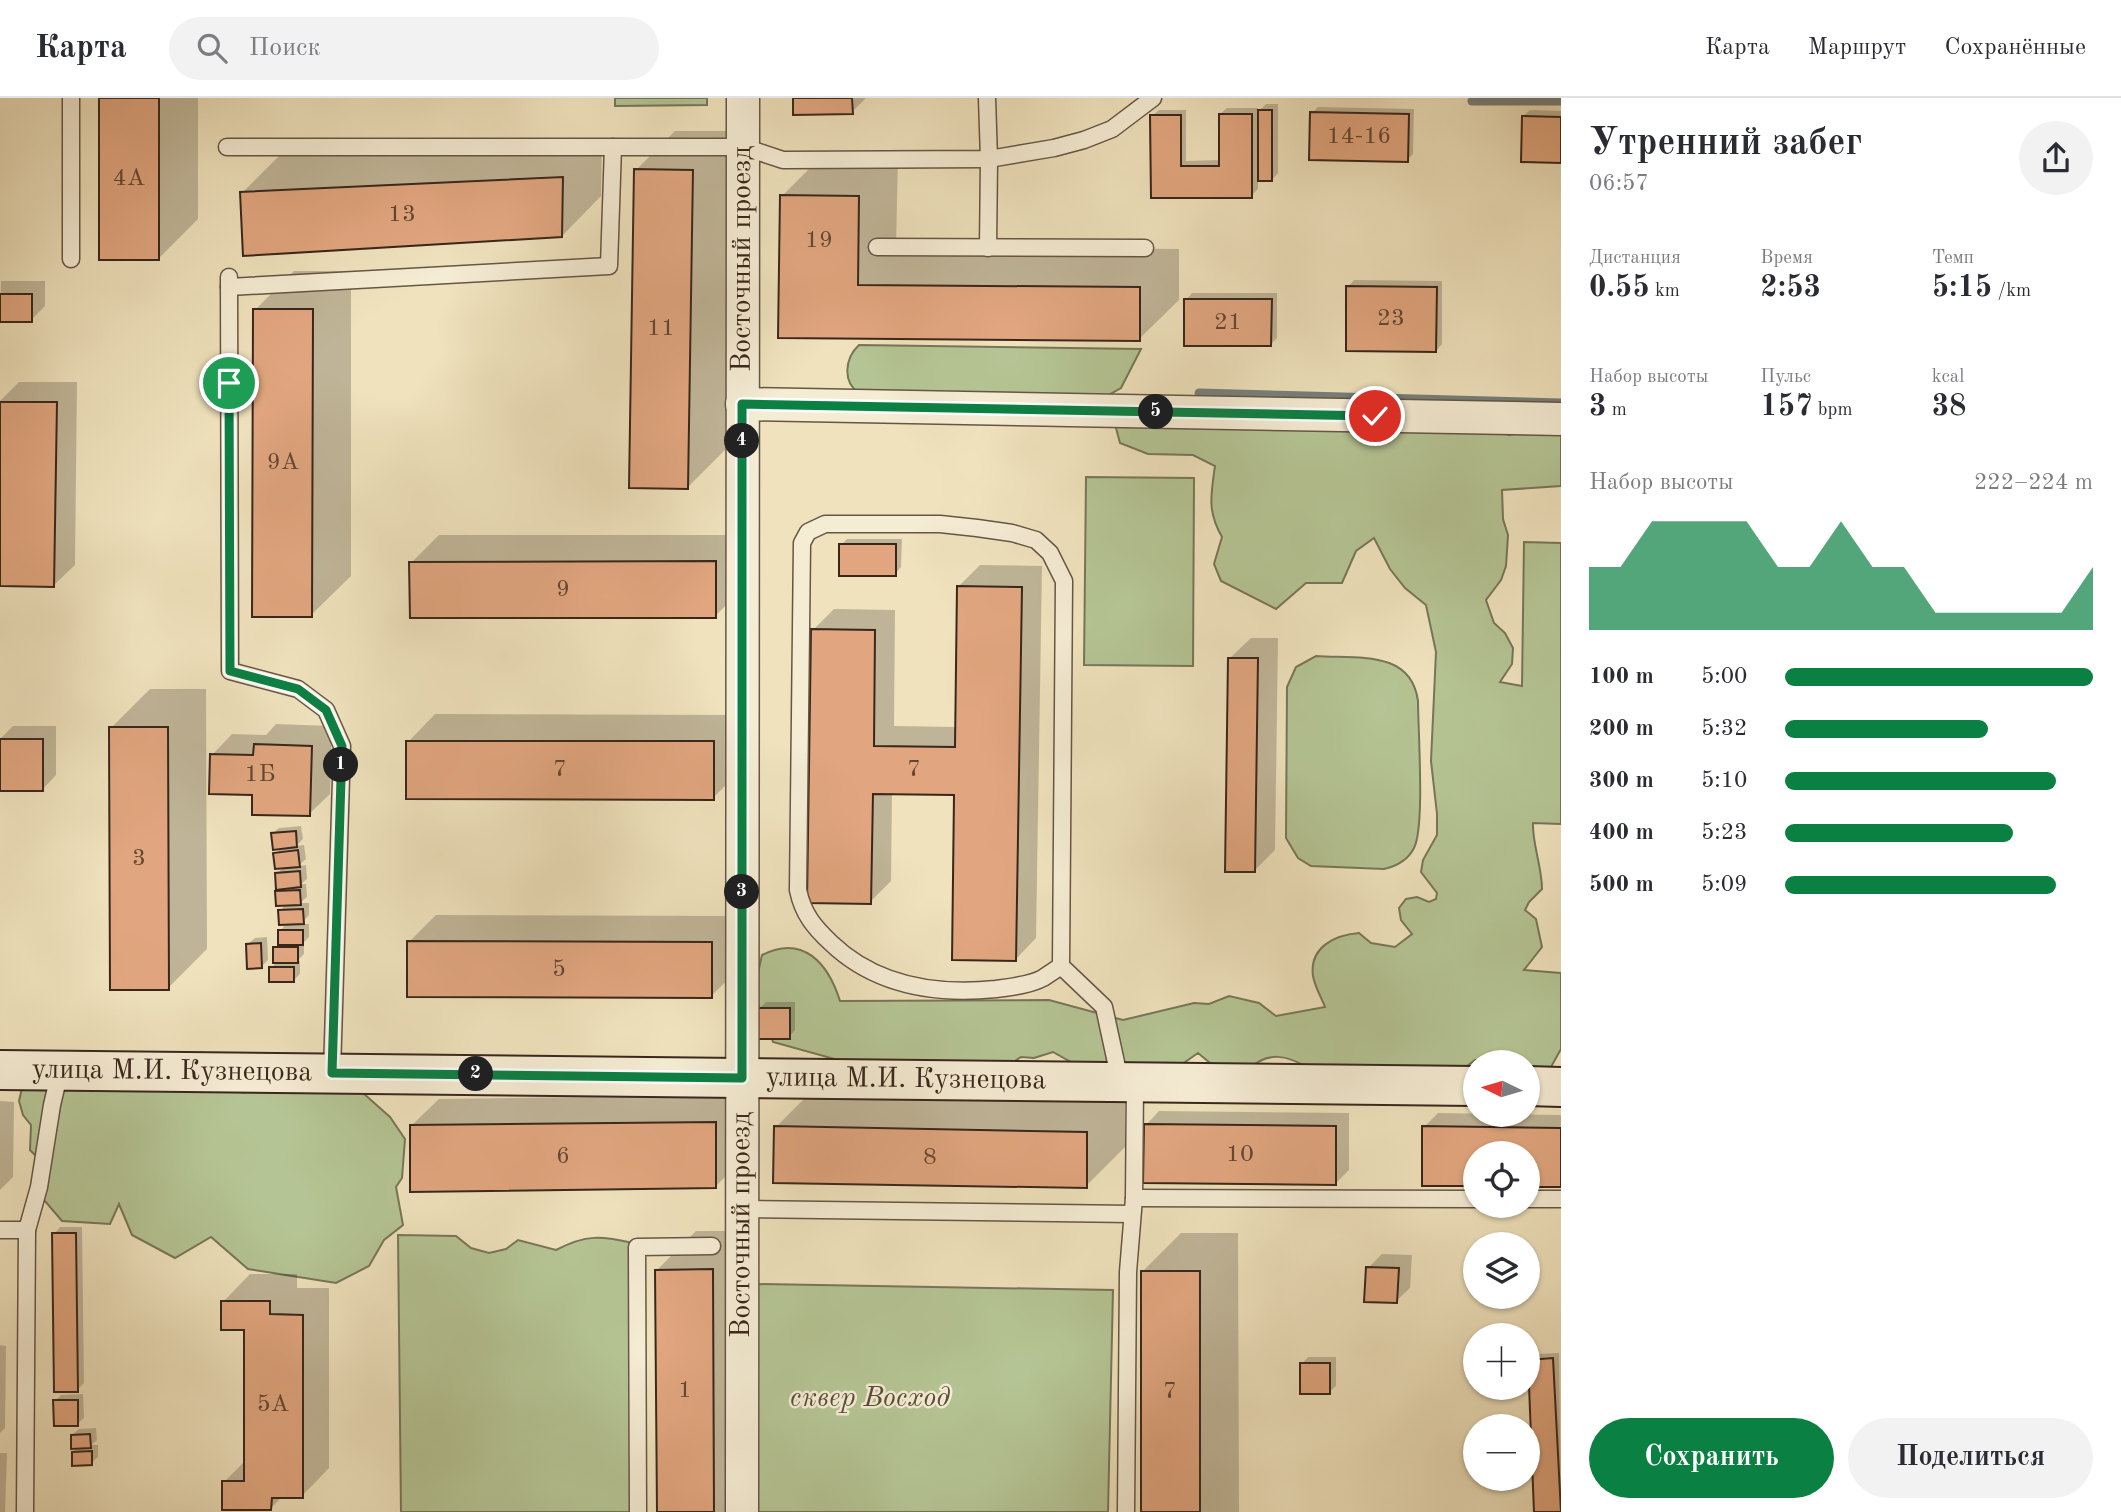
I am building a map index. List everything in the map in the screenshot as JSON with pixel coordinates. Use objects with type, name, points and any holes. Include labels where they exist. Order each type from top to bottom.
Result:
[{"type":"street","name":"Восточный проезд","points":[[742,1512],[740,1209],[743,98]]},
{"type":"street","points":[[742,404],[1561,419]]},
{"type":"street","name":"улица М.И. Кузнецова","points":[[0,1070],[1463,1086]]},
{"type":"street","points":[[1540,1086],[1561,1087]]},
{"type":"lane","points":[[71,98],[71,259]]},
{"type":"lane","points":[[987,98],[988,248]]},
{"type":"lane","points":[[227,147],[744,147],[783,160],[989,159],[1054,148],[1112,129],[1153,98]]},
{"type":"lane","points":[[332,1073],[342,746],[326,710],[298,689],[230,671],[229,282],[609,266],[613,147]]},
{"type":"lane","points":[[877,247],[1145,248]]},
{"type":"lane","points":[[1061,966],[1041,979],[1009,987],[978,990],[912,987],[889,979],[839,951],[815,928],[802,908],[799,877],[802,542],[808,532],[825,524],[940,524],[1012,533],[1036,540],[1050,553],[1064,581],[1061,966],[1104,1007],[1128,1084],[1133,1206],[1128,1272],[1126,1512]]},
{"type":"lane","points":[[25,1512],[27,1230],[39,1187],[60,1071]]},
{"type":"lane","points":[[740,1209],[1133,1206],[1463,1199]]},
{"type":"lane","points":[[1540,1199],[1561,1199]]},
{"type":"lane","points":[[0,1230],[27,1230]]},
{"type":"lane","points":[[638,1512],[637,1247],[712,1246]]},
{"type":"green space","points":[[615,98],[707,98],[707,105],[615,106]]},
{"type":"green space","points":[[859,345],[1141,349],[1121,388],[1103,398],[859,393],[850,383],[847,370],[851,356]]},
{"type":"green space","points":[[1123,416],[1242,422],[1268,429],[1287,423],[1475,423],[1509,435],[1561,424],[1561,486],[1502,490],[1503,519],[1508,535],[1506,566],[1501,580],[1486,600],[1494,623],[1505,633],[1513,648],[1512,664],[1500,682],[1522,686],[1524,542],[1561,543],[1561,824],[1533,823],[1542,889],[1525,910],[1536,919],[1542,947],[1524,970],[1561,973],[1561,1049],[1551,1067],[1540,1070],[1540,1050],[1463,1050],[1463,1069],[1458,1073],[1308,1068],[1293,1060],[1278,1057],[1263,1059],[1249,1069],[1216,1068],[1198,1053],[1178,1067],[1071,1062],[1053,1052],[1034,1058],[1021,1057],[1004,1068],[838,1060],[773,1042],[758,1004],[756,989],[762,955],[777,949],[802,950],[812,956],[829,975],[840,1001],[1049,1000],[1123,1020],[1194,1003],[1209,1004],[1229,996],[1259,1003],[1276,1016],[1325,1007],[1314,980],[1313,966],[1319,950],[1326,944],[1341,936],[1359,933],[1371,943],[1395,947],[1412,934],[1401,920],[1399,908],[1406,899],[1417,897],[1429,902],[1436,899],[1437,893],[1421,872],[1423,860],[1437,835],[1431,761],[1436,652],[1426,605],[1405,588],[1390,569],[1374,538],[1356,551],[1342,583],[1306,583],[1276,609],[1221,581],[1214,564],[1222,537],[1212,511],[1215,466],[1193,455],[1148,454],[1120,443],[1116,428]]},
{"type":"green space","points":[[1086,477],[1194,478],[1193,666],[1084,665]]},
{"type":"green space","points":[[1316,656],[1379,660],[1405,672],[1413,684],[1418,701],[1419,820],[1412,852],[1393,866],[1384,869],[1311,866],[1298,858],[1286,838],[1287,687],[1296,667]]},
{"type":"green space","points":[[216,1080],[244,1093],[262,1084],[363,1093],[390,1117],[405,1139],[402,1178],[396,1187],[403,1225],[384,1240],[369,1266],[336,1283],[248,1269],[211,1237],[175,1258],[132,1235],[119,1204],[110,1224],[62,1221],[44,1200],[47,1167],[30,1150],[31,1125],[23,1115],[19,1101],[22,1088]]},
{"type":"green space","points":[[398,1235],[456,1236],[471,1248],[489,1253],[506,1249],[518,1240],[556,1250],[576,1241],[594,1238],[633,1243],[632,1512],[401,1512]]},
{"type":"green space","name":"сквер Восход","points":[[756,1284],[1113,1290],[1108,1512],[757,1512]]},
{"type":"building","points":[[99,98],[159,98],[159,260],[99,260]]},
{"type":"building","points":[[793,98],[852,98],[853,114],[793,115]]},
{"type":"building","points":[[1258,110],[1272,110],[1272,181],[1258,181]]},
{"type":"building","points":[[1310,112],[1409,114],[1408,162],[1309,160]]},
{"type":"building","points":[[1219,114],[1252,114],[1252,198],[1151,198],[1150,115],[1181,115],[1181,166],[1219,166]]},
{"type":"building","points":[[1522,116],[1561,117],[1561,163],[1521,162]]},
{"type":"building","points":[[634,169],[693,170],[688,489],[629,488]]},
{"type":"building","points":[[563,177],[562,237],[243,256],[240,192]]},
{"type":"building","points":[[780,195],[859,196],[858,285],[1140,287],[1140,341],[778,338]]},
{"type":"building","points":[[1346,286],[1437,287],[1436,352],[1346,351]]},
{"type":"building","points":[[0,294],[32,294],[32,322],[0,322]]},
{"type":"building","points":[[1184,299],[1272,299],[1271,346],[1184,346]]},
{"type":"building","points":[[253,309],[313,309],[312,617],[252,617]]},
{"type":"building","points":[[0,402],[57,402],[54,587],[0,586]]},
{"type":"building","points":[[839,544],[896,544],[896,576],[839,576]]},
{"type":"building","points":[[716,561],[716,618],[410,618],[409,562]]},
{"type":"building","points":[[957,586],[1022,587],[1016,961],[952,960],[954,795],[873,794],[871,904],[807,903],[811,629],[875,630],[874,746],[955,747]]},
{"type":"building","points":[[1228,658],[1258,658],[1255,872],[1225,872]]},
{"type":"building","points":[[109,727],[168,727],[169,990],[110,990]]},
{"type":"building","points":[[0,739],[43,739],[43,791],[0,791]]},
{"type":"building","points":[[406,741],[714,741],[714,800],[406,799]]},
{"type":"building","points":[[254,744],[312,746],[310,816],[252,815],[252,795],[209,794],[210,754],[253,755]]},
{"type":"building","points":[[296,831],[297,847],[273,850],[271,833]]},
{"type":"building","points":[[298,850],[300,867],[275,869],[273,853]]},
{"type":"building","points":[[300,871],[301,887],[276,890],[275,873]]},
{"type":"building","points":[[300,890],[301,905],[276,906],[275,891]]},
{"type":"building","points":[[303,909],[304,924],[279,925],[278,910]]},
{"type":"building","points":[[278,930],[303,930],[303,945],[278,945]]},
{"type":"building","points":[[407,941],[712,942],[712,998],[407,997]]},
{"type":"building","points":[[261,943],[262,968],[247,969],[246,944]]},
{"type":"building","points":[[273,947],[298,947],[298,963],[273,963]]},
{"type":"building","points":[[269,967],[294,967],[294,982],[269,982]]},
{"type":"building","points":[[757,1008],[790,1008],[790,1039],[757,1039]]},
{"type":"building","points":[[716,1122],[716,1188],[410,1192],[410,1125]]},
{"type":"building","points":[[1144,1124],[1336,1126],[1336,1185],[1143,1183]]},
{"type":"building","points":[[774,1126],[1087,1132],[1087,1188],[773,1183]]},
{"type":"building","points":[[1422,1126],[1561,1128],[1561,1187],[1540,1187],[1540,1141],[1463,1141],[1463,1186],[1422,1186]]},
{"type":"building","points":[[52,1233],[76,1233],[78,1392],[54,1392]]},
{"type":"building","points":[[1366,1267],[1399,1268],[1397,1303],[1364,1302]]},
{"type":"building","points":[[713,1269],[714,1512],[657,1512],[655,1270]]},
{"type":"building","points":[[1141,1271],[1200,1271],[1200,1512],[1141,1512]]},
{"type":"building","points":[[221,1301],[270,1301],[270,1314],[303,1315],[303,1498],[272,1498],[271,1510],[222,1510],[222,1481],[244,1481],[244,1330],[221,1330]]},
{"type":"building","points":[[1553,1358],[1561,1512],[1534,1512],[1533,1491],[1540,1491],[1540,1414],[1530,1414],[1530,1400],[1540,1400],[1540,1359]]},
{"type":"building","points":[[1300,1363],[1330,1363],[1330,1394],[1300,1394]]},
{"type":"building","points":[[53,1400],[78,1400],[78,1426],[54,1426]]},
{"type":"building","points":[[90,1434],[91,1448],[71,1449],[71,1435]]},
{"type":"building","points":[[92,1451],[92,1465],[72,1466],[72,1452]]},
{"type":"waterway","points":[[1472,101],[1561,101]]},
{"type":"waterway","points":[[1199,393],[1561,403]]},
{"type":"route","points":[[229,383],[230,671],[298,689],[326,710],[342,746],[332,1073],[742,1078],[742,404],[1375,416]]}]
